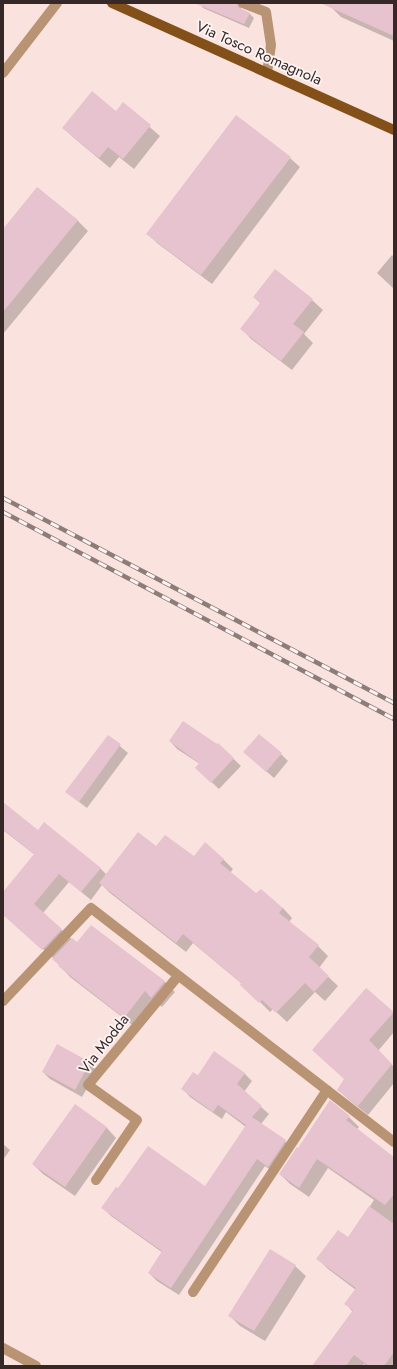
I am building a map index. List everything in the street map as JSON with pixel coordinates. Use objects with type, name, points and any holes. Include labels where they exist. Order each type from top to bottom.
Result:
[{"type":"main road","name":"Via Tosco Romagnola","points":[[119,4],[394,130]]},
{"type":"street","points":[[3,73],[57,3]]},
{"type":"street","points":[[243,3],[266,12],[271,44],[267,73]]},
{"type":"street","points":[[3,1001],[91,908],[394,1142]]},
{"type":"street","name":"Via Modda","points":[[96,1180],[137,1120],[88,1085],[178,976]]},
{"type":"street","points":[[193,1292],[326,1090]]},
{"type":"street","points":[[3,1348],[36,1366]]},
{"type":"building","points":[[194,3],[237,3],[238,7],[250,13],[244,24]]},
{"type":"building","points":[[320,3],[394,3],[394,36]]},
{"type":"building","points":[[92,91],[116,111],[123,102],[151,125],[123,159],[108,147],[99,158],[62,128]]},
{"type":"building","points":[[236,115],[291,157],[201,275],[146,234]]},
{"type":"building","points":[[37,187],[78,220],[3,312],[3,229]]},
{"type":"building","points":[[275,269],[313,299],[293,324],[304,332],[281,361],[240,329],[260,303],[253,297]]},
{"type":"building","points":[[183,721],[217,744],[218,743],[234,758],[211,783],[195,768],[199,763],[169,741]]},
{"type":"building","points":[[259,734],[282,753],[266,772],[243,752]]},
{"type":"building","points":[[108,735],[121,744],[79,802],[65,792]]},
{"type":"building","points":[[3,802],[38,830],[44,822],[101,868],[81,892],[59,874],[34,904],[62,929],[42,950],[3,915],[3,892],[34,854],[3,829]]},
{"type":"building","points":[[138,832],[156,846],[165,835],[194,856],[205,842],[224,859],[220,863],[256,893],[261,889],[283,908],[279,913],[319,945],[309,957],[329,976],[314,992],[305,983],[276,1013],[262,1000],[259,1003],[240,985],[241,983],[183,934],[176,943],[99,883]]},
{"type":"building","points":[[91,925],[165,981],[151,998],[145,991],[124,1018],[58,966],[59,965],[52,959],[72,938],[77,942]]},
{"type":"building","points":[[366,988],[394,1012],[369,1040],[392,1064],[358,1106],[337,1090],[344,1079],[312,1050]]},
{"type":"building","points":[[57,1044],[90,1062],[75,1090],[42,1072]]},
{"type":"building","points":[[214,1051],[245,1073],[237,1084],[262,1106],[252,1117],[286,1140],[268,1167],[257,1159],[171,1288],[148,1273],[162,1251],[101,1208],[116,1187],[118,1188],[148,1146],[205,1186],[246,1125],[218,1105],[213,1112],[181,1089],[193,1072],[198,1075]]},
{"type":"building","points":[[330,1100],[350,1116],[346,1120],[394,1157],[394,1194],[385,1205],[317,1159],[299,1188],[279,1174]]},
{"type":"building","points":[[75,1104],[107,1127],[65,1187],[32,1164]]},
{"type":"building","points":[[369,1206],[394,1224],[394,1352],[384,1366],[369,1366],[354,1355],[346,1366],[312,1366],[353,1310],[344,1304],[356,1288],[316,1259],[338,1230],[348,1237]]},
{"type":"building","points":[[270,1249],[296,1265],[254,1331],[228,1316]]},
{"type":"railway","points":[[3,498],[394,703]]},
{"type":"railway","points":[[3,512],[394,719]]}]
